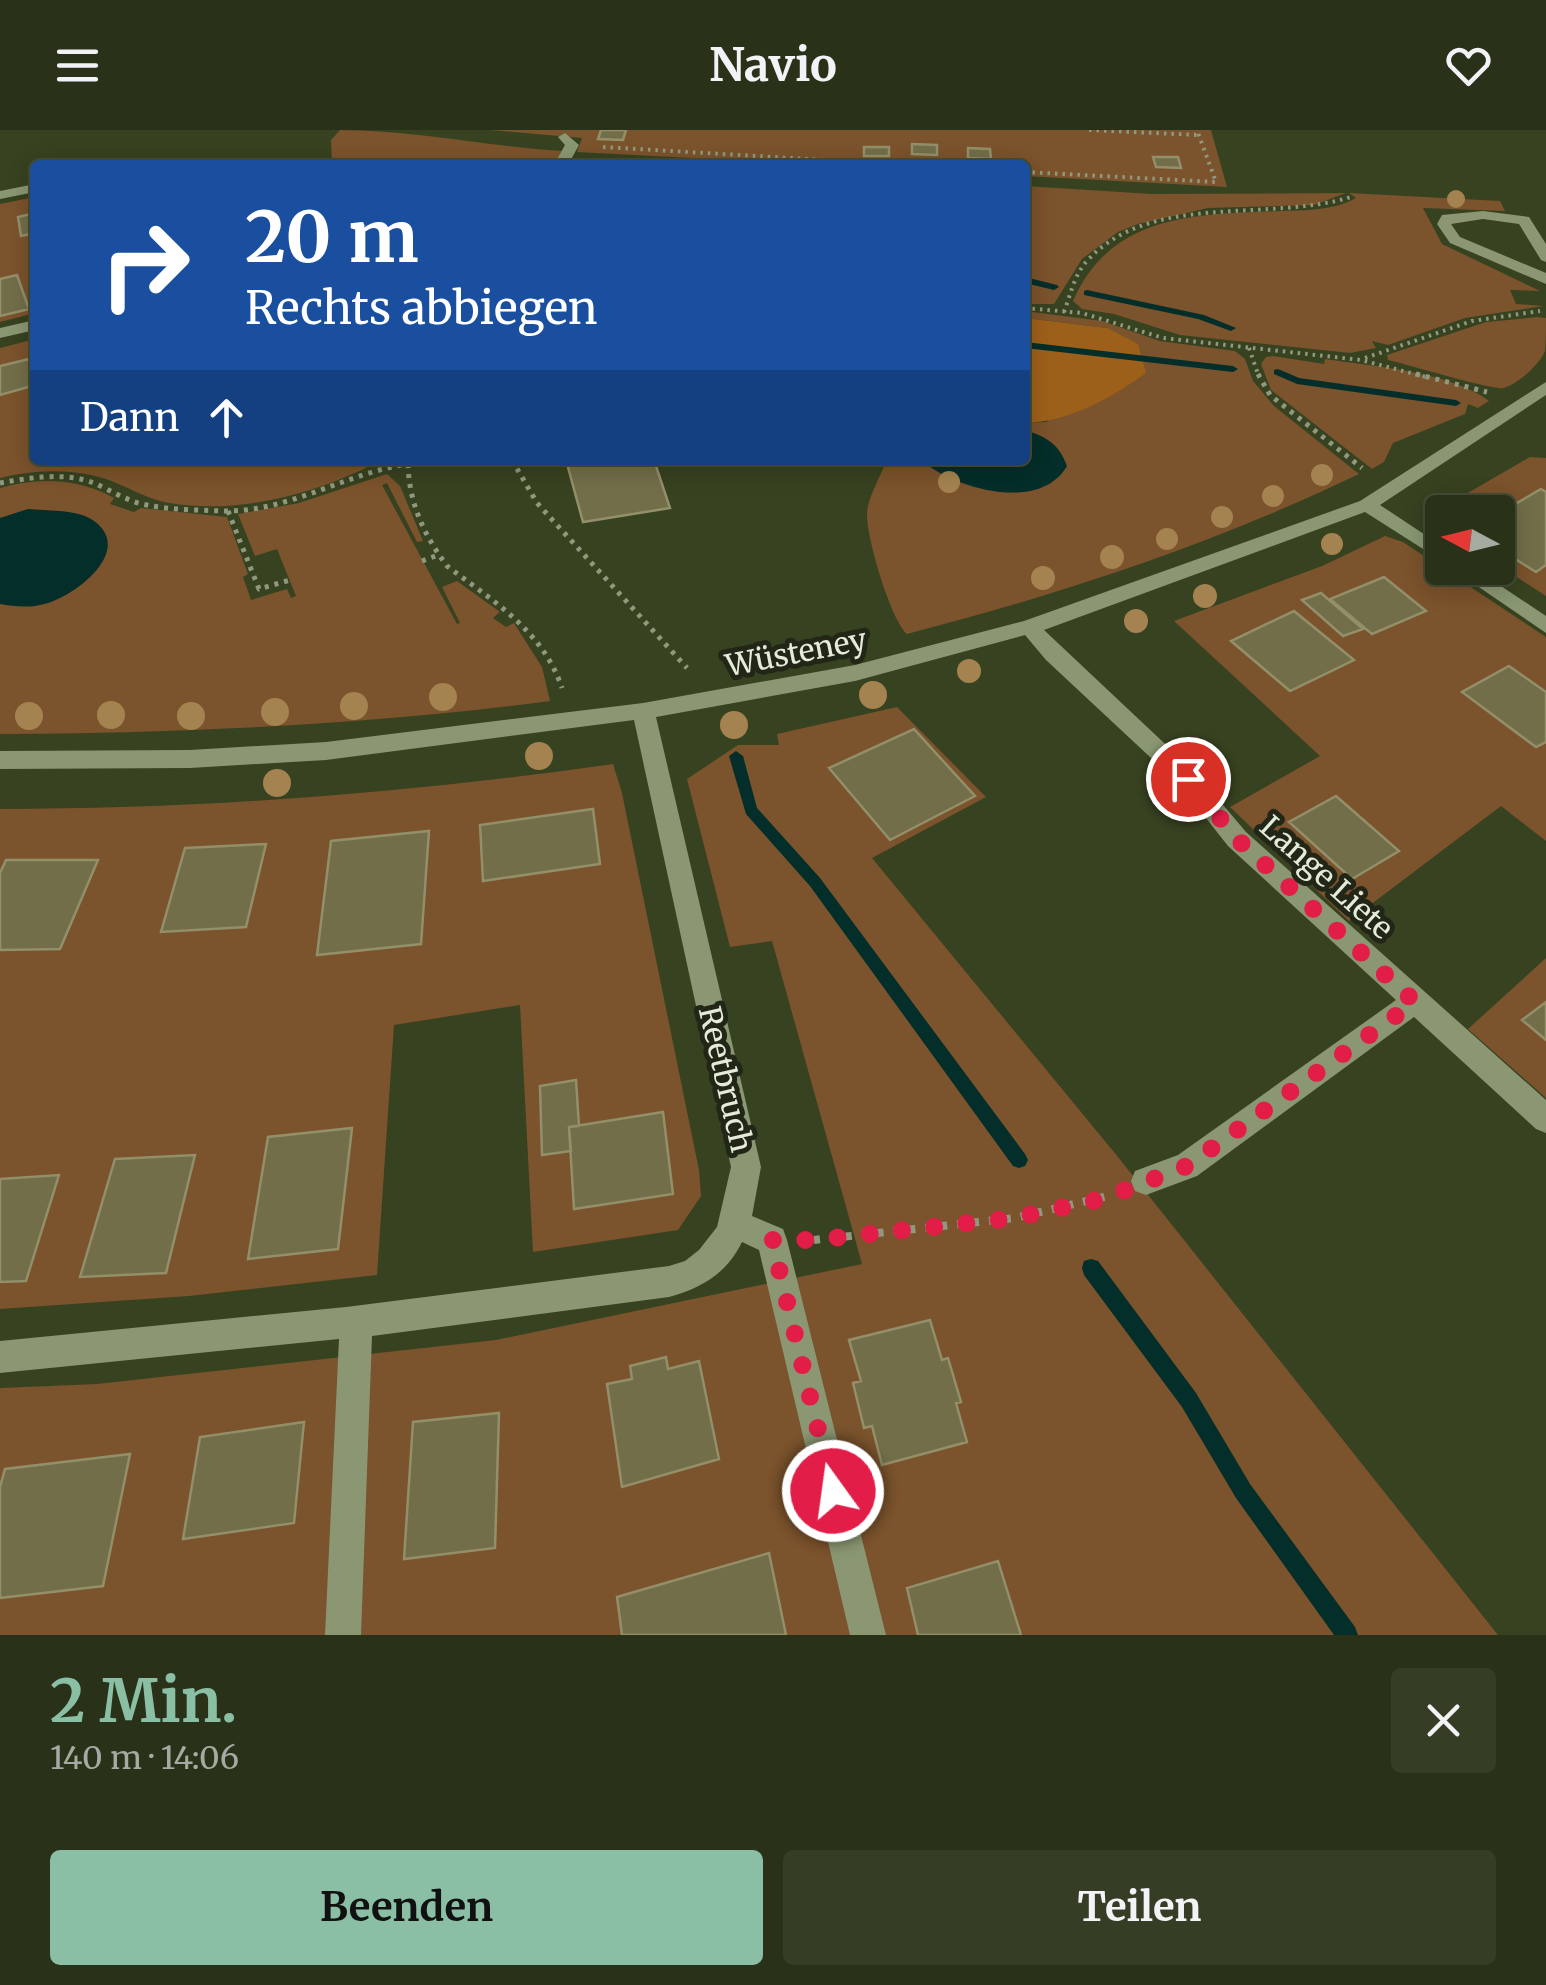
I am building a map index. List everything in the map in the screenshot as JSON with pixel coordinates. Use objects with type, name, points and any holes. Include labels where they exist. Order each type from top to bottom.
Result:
[{"type":"street","points":[[564,160],[569,144]]},
{"type":"street","points":[[0,195],[30,189]]},
{"type":"street","points":[[1515,204],[1546,257]]},
{"type":"street","points":[[1524,220],[1466,215],[1447,218],[1444,224],[1455,240],[1546,279]]},
{"type":"street","points":[[0,334],[30,326]]},
{"type":"street","name":"Wüsteney","points":[[0,760],[154,760],[326,751],[644,711],[855,673],[1030,627],[1368,505],[1546,387]]},
{"type":"street","points":[[1368,505],[1425,544]]},
{"type":"street","points":[[1485,585],[1546,626]]},
{"type":"street","name":"Lange Liete","points":[[1030,627],[1054,655],[1188,779],[1237,839],[1546,1120]]},
{"type":"street","name":"Reetbruch","points":[[0,1357],[356,1324],[692,1275],[724,1248],[735,1224],[746,1167],[644,711]]},
{"type":"street","points":[[1146,1181],[1187,1166],[1415,1002]]},
{"type":"street","points":[[735,1224],[772,1240],[868,1635]]},
{"type":"street","points":[[343,1635],[356,1324]]},
{"type":"path","points":[[1030,172],[1216,182],[1198,133],[1089,130]]},
{"type":"path","points":[[569,144],[830,160]]},
{"type":"path","points":[[1064,312],[1084,264],[1111,239],[1145,224],[1203,211],[1317,208],[1351,197]]},
{"type":"path","points":[[1030,309],[1113,320],[1163,338],[1362,360],[1467,384],[1520,406]]},
{"type":"path","points":[[1362,360],[1472,320],[1546,310]]},
{"type":"path","points":[[1249,348],[1270,395],[1350,460],[1394,488]]},
{"type":"path","points":[[0,484],[33,477],[86,480],[145,505],[228,511],[279,503],[395,465]]},
{"type":"path","points":[[408,465],[414,504],[438,554],[447,566],[536,637],[558,670],[568,722]]},
{"type":"path","points":[[514,465],[537,503],[684,663],[699,701]]},
{"type":"path","points":[[228,511],[259,590],[290,580]]},
{"type":"path","points":[[422,561],[438,554]]},
{"type":"path","points":[[772,1240],[814,1240],[1015,1218],[1102,1199],[1146,1181]]},
{"type":"shaded area","points":[[340,130],[563,151],[558,160],[332,160],[331,140]]},
{"type":"shaded area","points":[[490,130],[1211,130],[1227,187],[1030,176],[1030,160],[730,160],[577,152],[582,138]]},
{"type":"shaded area","points":[[1030,186],[1152,194],[1346,193],[1314,205],[1208,208],[1138,224],[1118,232],[1082,259],[1054,304],[1030,304]]},
{"type":"shaded area","points":[[1349,193],[1500,201],[1505,211],[1423,208],[1442,244],[1540,291],[1510,290],[1516,304],[1544,306],[1465,318],[1388,345],[1372,341],[1376,348],[1350,353],[1180,335],[1114,314],[1082,309],[1073,301],[1089,272],[1109,251],[1159,224],[1217,214],[1328,208],[1356,198]]},
{"type":"shaded area","points":[[30,198],[30,314],[0,322],[0,204]]},
{"type":"shaded area","points":[[1030,312],[1102,321],[1160,341],[1235,351],[1245,359],[1253,381],[1274,406],[1359,474],[1249,523],[1137,565],[907,634],[887,595],[868,524],[870,500],[885,465],[1030,465],[1030,423],[1047,422],[1107,328],[1030,319]]},
{"type":"shaded area","points":[[1546,318],[1545,351],[1528,373],[1504,388],[1388,360],[1387,355],[1486,322]]},
{"type":"shaded area","points":[[1030,319],[1107,328],[1138,344],[1146,373],[1089,407],[1030,423]]},
{"type":"shaded area","points":[[30,340],[30,465],[371,465],[304,492],[219,506],[164,502],[100,477],[72,472],[0,478],[0,348]]},
{"type":"shaded area","points":[[1266,357],[1324,364],[1325,359],[1410,372],[1454,383],[1489,401],[1478,408],[1468,404],[1465,414],[1393,443],[1384,462],[1372,469],[1271,390],[1261,364]]},
{"type":"shaded area","points":[[1530,457],[1546,458],[1546,596],[1515,576],[1515,495],[1464,495]]},
{"type":"shaded area","points":[[387,474],[400,486],[423,541],[417,542],[387,483],[382,485],[457,624],[460,623],[442,587],[457,581],[500,612],[493,618],[506,627],[514,623],[542,667],[550,701],[275,726],[0,734],[0,488],[29,482],[72,483],[100,491],[114,498],[110,504],[134,512],[141,508],[227,517],[248,574],[243,577],[251,600],[287,589],[291,598],[296,596],[277,549],[255,556],[238,514],[299,503]]},
{"type":"shaded area","points":[[1385,536],[1425,557],[1425,585],[1468,585],[1546,637],[1546,841],[1501,806],[1349,921],[1230,807],[1320,756],[1174,621],[1322,566]]},
{"type":"shaded area","points":[[897,707],[986,797],[872,858],[1118,1157],[1498,1635],[0,1635],[0,1388],[97,1384],[496,1340],[862,1264],[772,941],[730,947],[687,779],[738,745],[779,745],[777,734]]},
{"type":"shaded area","points":[[613,764],[699,1170],[701,1196],[678,1230],[533,1252],[520,1005],[394,1025],[377,1275],[189,1296],[0,1309],[0,809],[154,806],[307,797]]},
{"type":"shaded area","points":[[1546,958],[1546,1098],[1468,1029]]},
{"type":"water","points":[[1030,432],[1051,442],[1067,466],[1038,489],[1018,492],[976,487],[928,465],[1030,465]]},
{"type":"water","points":[[28,509],[69,512],[91,519],[104,531],[108,544],[104,558],[83,584],[53,601],[30,606],[0,604],[0,518]]},
{"type":"building","points":[[601,130],[626,130],[623,140],[598,139]]},
{"type":"building","points":[[912,144],[937,145],[937,155],[912,154]]},
{"type":"building","points":[[864,147],[889,147],[889,156],[864,156]]},
{"type":"building","points":[[968,148],[990,149],[991,159],[968,158]]},
{"type":"building","points":[[1153,157],[1178,157],[1181,168],[1156,167]]},
{"type":"building","points":[[30,214],[30,234],[21,236],[18,217]]},
{"type":"building","points":[[17,275],[29,309],[0,316],[0,279]]},
{"type":"building","points":[[29,359],[30,386],[0,395],[0,366]]},
{"type":"building","points":[[567,465],[656,465],[670,508],[583,522]]},
{"type":"building","points":[[1541,489],[1546,492],[1546,565],[1536,572],[1515,559],[1515,504]]},
{"type":"building","points":[[1384,577],[1426,611],[1372,634],[1330,599]]},
{"type":"building","points":[[1321,593],[1363,629],[1343,636],[1302,600]]},
{"type":"building","points":[[1294,611],[1354,660],[1290,691],[1231,641]]},
{"type":"building","points":[[1509,666],[1546,692],[1546,742],[1536,747],[1462,692]]},
{"type":"building","points":[[914,729],[975,796],[890,840],[829,768]]},
{"type":"building","points":[[1336,796],[1399,851],[1352,879],[1289,822]]},
{"type":"building","points":[[593,809],[600,864],[483,881],[480,825]]},
{"type":"building","points":[[429,831],[421,944],[317,955],[331,841]]},
{"type":"building","points":[[266,844],[246,927],[161,932],[185,848]]},
{"type":"building","points":[[6,860],[98,860],[60,949],[0,950],[0,873]]},
{"type":"building","points":[[1546,1002],[1546,1040],[1522,1020]]},
{"type":"building","points":[[576,1080],[579,1126],[569,1127],[571,1151],[542,1155],[540,1086]]},
{"type":"building","points":[[663,1112],[673,1194],[574,1209],[569,1127]]},
{"type":"building","points":[[352,1128],[338,1249],[248,1259],[268,1137]]},
{"type":"building","points":[[195,1155],[166,1273],[80,1277],[115,1159]]},
{"type":"building","points":[[59,1175],[26,1281],[0,1282],[0,1179]]},
{"type":"building","points":[[930,1320],[942,1360],[948,1358],[967,1442],[882,1465],[872,1426],[864,1428],[853,1383],[861,1381],[849,1340]]},
{"type":"building","points":[[666,1357],[668,1369],[699,1361],[719,1459],[622,1487],[607,1384],[632,1379],[630,1366]]},
{"type":"building","points":[[499,1413],[495,1548],[404,1559],[413,1422]]},
{"type":"building","points":[[304,1422],[294,1523],[183,1539],[200,1437]]},
{"type":"building","points":[[130,1454],[103,1586],[0,1598],[0,1487],[5,1469]]},
{"type":"building","points":[[769,1553],[786,1635],[622,1635],[617,1597]]},
{"type":"building","points":[[998,1561],[1021,1635],[918,1635],[907,1588]]},
{"type":"waterway","points":[[1030,281],[1054,287]]},
{"type":"waterway","points":[[1087,293],[1201,317],[1231,328]]},
{"type":"waterway","points":[[1030,346],[1233,369]]},
{"type":"waterway","points":[[1278,372],[1297,381],[1456,403]]},
{"type":"waterway","points":[[736,756],[751,810],[815,882],[1019,1160]]},
{"type":"waterway","points":[[1091,1268],[1189,1400],[1243,1491],[1347,1635]]},
{"type":"route","points":[[833,1491],[772,1240],[814,1240],[1015,1218],[1102,1199],[1187,1166],[1415,1002],[1237,839],[1214,816],[1188,779]]}]
